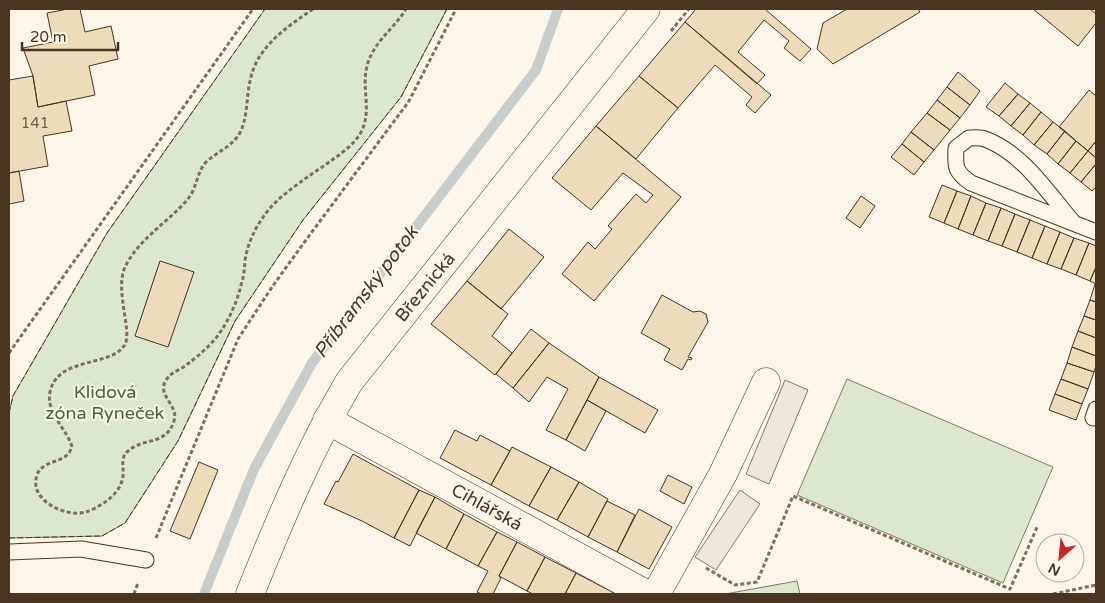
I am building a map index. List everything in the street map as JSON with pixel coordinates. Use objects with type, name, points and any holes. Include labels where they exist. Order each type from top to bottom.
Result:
[{"type":"street","name":"Březnická","points":[[250,594],[287,503],[327,420],[349,382],[646,9]]},
{"type":"street","points":[[656,594],[723,474],[766,382]]},
{"type":"street","name":"Cihlářská","points":[[327,420],[646,594]]},
{"type":"lane","points":[[1073,222],[1028,169],[1001,147],[983,138],[969,138],[956,148],[955,164],[960,175],[971,183],[1096,232]]},
{"type":"lane","points":[[9,552],[81,549],[146,560]]},
{"type":"path","points":[[9,353],[253,9]]},
{"type":"path","points":[[313,9],[275,36],[261,55],[250,79],[247,106],[239,134],[230,146],[206,162],[183,205],[144,239],[126,265],[121,288],[127,337],[124,347],[114,354],[69,369],[58,377],[50,392],[50,408],[59,425],[70,439],[72,447],[68,455],[45,465],[37,474],[36,487],[51,506],[62,512],[85,512],[107,501],[119,489],[123,477],[123,457],[127,451],[138,445],[159,440],[171,430],[175,418],[174,408],[164,393],[164,384],[171,373],[184,367],[208,348],[220,334],[237,299],[243,280],[246,254],[252,235],[260,220],[284,194],[346,150],[359,135],[364,125],[368,107],[367,67],[372,52],[406,9]]},
{"type":"path","points":[[146,560],[238,339],[272,287],[409,101],[456,9]]},
{"type":"path","points":[[680,552],[736,586],[757,582],[793,496],[1010,589],[1038,525]]},
{"type":"path","points":[[1053,594],[1096,585]]},
{"type":"green space","name":"Klidová zóna Ryneček","points":[[265,9],[447,9],[401,97],[303,220],[235,321],[178,441],[125,523],[102,536],[9,538],[9,413],[13,396],[107,233]]},
{"type":"green space","points":[[847,379],[1053,467],[1003,583],[797,495]]},
{"type":"green space","points":[[797,581],[800,594],[725,594]]},
{"type":"shaded area","points":[[785,380],[808,390],[769,484],[746,474]]},
{"type":"shaded area","points":[[740,490],[760,504],[716,570],[695,557]]},
{"type":"building","points":[[80,9],[85,32],[111,26],[118,59],[89,66],[95,95],[38,107],[33,76],[23,48],[53,42],[47,13]]},
{"type":"building","points":[[696,9],[765,9],[811,49],[800,61],[784,48],[789,41],[764,20],[738,52],[765,75],[757,84],[685,22]]},
{"type":"building","points":[[847,9],[918,9],[920,12],[833,64],[817,49],[823,23]]},
{"type":"building","points":[[1033,9],[1090,9],[1096,14],[1096,23],[1078,46]]},
{"type":"building","points":[[685,22],[771,95],[755,113],[746,105],[752,97],[715,65],[678,108],[639,76]]},
{"type":"building","points":[[958,72],[980,91],[970,105],[947,87]]},
{"type":"building","points":[[33,76],[38,107],[66,101],[72,131],[43,136],[48,166],[9,173],[9,80]]},
{"type":"building","points":[[639,76],[678,108],[636,159],[596,126]]},
{"type":"building","points":[[1005,83],[1018,94],[999,116],[986,107]]},
{"type":"building","points":[[947,87],[970,105],[960,118],[937,100]]},
{"type":"building","points":[[1089,90],[1096,96],[1096,141],[1088,151],[1059,127]]},
{"type":"building","points":[[1018,94],[1030,103],[1011,126],[999,116]]},
{"type":"building","points":[[937,100],[960,118],[950,130],[927,113]]},
{"type":"building","points":[[1030,103],[1041,112],[1023,135],[1011,126]]},
{"type":"building","points":[[1041,112],[1053,122],[1034,145],[1023,135]]},
{"type":"building","points":[[927,113],[950,130],[934,150],[911,132]]},
{"type":"building","points":[[1053,122],[1065,131],[1047,154],[1034,145]]},
{"type":"building","points":[[596,126],[681,197],[594,301],[562,274],[588,242],[595,249],[612,229],[608,226],[636,194],[646,203],[653,195],[623,173],[591,210],[552,178]]},
{"type":"building","points":[[1065,131],[1076,141],[1058,164],[1047,154]]},
{"type":"building","points":[[911,132],[934,150],[924,162],[902,144]]},
{"type":"building","points":[[1076,141],[1088,151],[1070,173],[1058,164]]},
{"type":"building","points":[[1096,141],[1096,158],[1088,151]]},
{"type":"building","points":[[902,144],[924,162],[914,175],[891,157]]},
{"type":"building","points":[[1088,151],[1096,158],[1096,164],[1081,182],[1070,173]]},
{"type":"building","points":[[1096,164],[1096,187],[1092,191],[1081,182]]},
{"type":"building","points":[[19,171],[24,201],[9,204],[9,173]]},
{"type":"building","points":[[942,185],[957,191],[944,223],[929,217]]},
{"type":"building","points":[[957,191],[971,196],[958,229],[944,223]]},
{"type":"building","points":[[861,196],[875,206],[860,228],[846,218]]},
{"type":"building","points":[[971,196],[986,203],[973,235],[958,229]]},
{"type":"building","points":[[986,203],[1001,208],[988,241],[973,235]]},
{"type":"building","points":[[1001,208],[1015,214],[1002,246],[988,241]]},
{"type":"building","points":[[1015,214],[1030,220],[1017,252],[1002,246]]},
{"type":"building","points":[[1030,220],[1045,226],[1032,258],[1017,252]]},
{"type":"building","points":[[1045,226],[1060,232],[1047,264],[1032,258]]},
{"type":"building","points":[[509,229],[544,257],[501,309],[467,281]]},
{"type":"building","points":[[1060,232],[1074,238],[1061,269],[1047,264]]},
{"type":"building","points":[[1074,238],[1089,243],[1076,275],[1061,269]]},
{"type":"building","points":[[1089,243],[1096,246],[1096,267],[1090,281],[1076,275]]},
{"type":"building","points":[[160,261],[194,272],[168,347],[135,336]]},
{"type":"building","points":[[1096,267],[1096,284],[1090,281]]},
{"type":"building","points":[[467,281],[508,314],[492,336],[512,353],[495,375],[431,324]]},
{"type":"building","points":[[1096,285],[1096,302],[1090,300]]},
{"type":"building","points":[[662,295],[693,312],[700,311],[706,314],[708,322],[688,357],[692,358],[691,360],[688,359],[682,370],[664,360],[670,349],[641,333]]},
{"type":"building","points":[[1090,300],[1096,302],[1096,320],[1084,316]]},
{"type":"building","points":[[1084,316],[1096,320],[1096,338],[1078,331]]},
{"type":"building","points":[[531,329],[549,343],[513,388],[496,374]]},
{"type":"building","points":[[1078,331],[1096,338],[1096,356],[1072,347]]},
{"type":"building","points":[[549,343],[599,377],[566,440],[546,430],[568,389],[547,377],[529,402],[513,388]]},
{"type":"building","points":[[1072,347],[1096,356],[1094,372],[1067,363]]},
{"type":"building","points":[[1067,363],[1094,372],[1088,389],[1061,379]]},
{"type":"building","points":[[599,377],[658,410],[645,433],[587,400]]},
{"type":"building","points":[[1061,379],[1088,389],[1082,404],[1055,394]]},
{"type":"building","points":[[1055,394],[1082,404],[1076,420],[1049,410]]},
{"type":"building","points":[[587,400],[606,411],[585,451],[566,440]]},
{"type":"building","points":[[455,430],[477,441],[480,435],[510,451],[491,485],[440,458]]},
{"type":"building","points":[[512,447],[551,467],[529,506],[491,485]]},
{"type":"building","points":[[353,454],[419,490],[394,538],[324,504]]},
{"type":"building","points":[[199,462],[218,470],[190,539],[170,531]]},
{"type":"building","points":[[551,467],[579,482],[557,520],[529,506]]},
{"type":"building","points":[[668,475],[692,487],[684,504],[660,491]]},
{"type":"building","points":[[579,482],[608,499],[588,537],[557,520]]},
{"type":"building","points":[[419,490],[435,497],[410,546],[394,538]]},
{"type":"building","points":[[435,497],[464,514],[446,549],[416,533]]},
{"type":"building","points":[[607,501],[635,515],[617,552],[588,537]]},
{"type":"building","points":[[639,509],[672,527],[649,569],[617,552]]},
{"type":"building","points":[[464,514],[497,532],[478,566],[446,549]]},
{"type":"building","points":[[497,532],[517,542],[499,576],[501,578],[493,594],[481,594],[477,592],[488,571],[478,566]]},
{"type":"building","points":[[517,542],[545,557],[527,591],[499,576]]},
{"type":"building","points":[[545,557],[576,573],[565,594],[533,594],[527,591]]},
{"type":"building","points":[[576,573],[616,594],[565,594]]},
{"type":"waterway","name":"Příbramský potok","points":[[204,594],[254,469],[312,363],[536,70],[558,9]]},
{"type":"fence","points":[[9,413],[13,396],[107,233],[265,9]]},
{"type":"fence","points":[[9,538],[102,536],[125,523],[178,441],[235,321],[303,220],[401,97],[447,9]]}]
